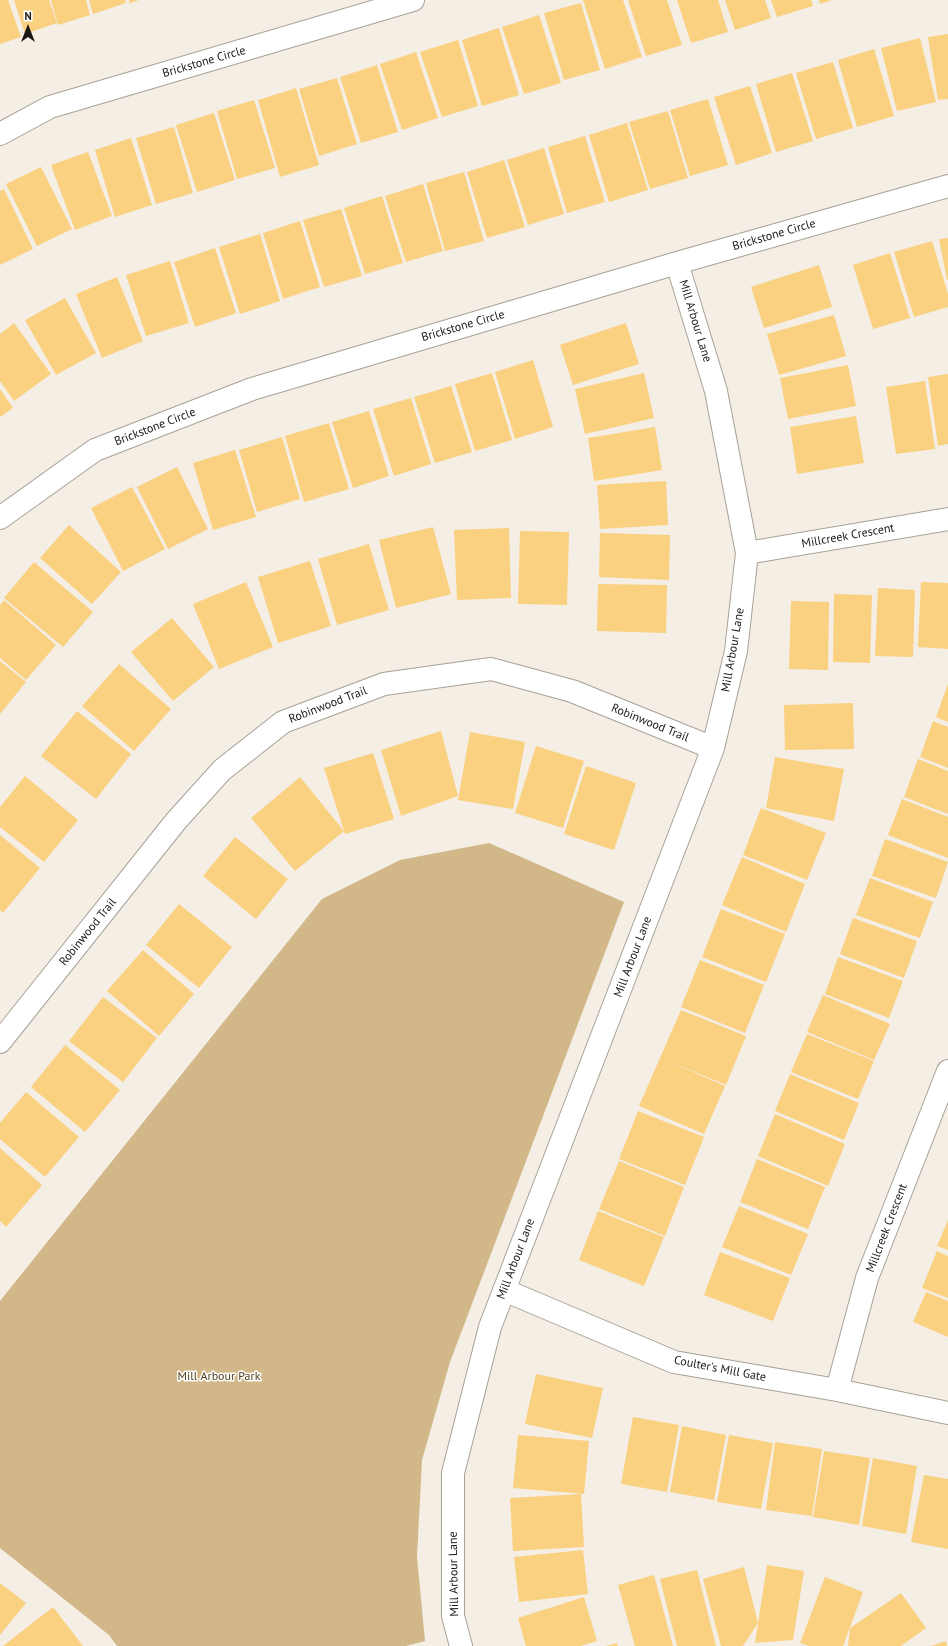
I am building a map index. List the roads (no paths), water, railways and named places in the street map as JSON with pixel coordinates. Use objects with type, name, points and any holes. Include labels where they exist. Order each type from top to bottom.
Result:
[{"type":"street","name":"Brickstone Circle","points":[[0,134],[50,107],[413,0]]},
{"type":"street","name":"Brickstone Circle","points":[[0,518],[95,450],[252,389],[677,263],[948,186]]},
{"type":"street","name":"Mill Arbour Lane","points":[[461,1646],[453,1616],[453,1473],[490,1327],[714,748],[736,651],[747,553],[716,392],[677,263]]},
{"type":"street","name":"Millcreek Crescent","points":[[747,553],[948,519]]},
{"type":"street","name":"Robinwood Trail","points":[[0,1042],[176,821],[222,770],[283,722],[384,684],[491,669],[572,691],[714,748]]},
{"type":"street","name":"Millcreek Crescent","points":[[837,1390],[867,1278],[948,1071]]},
{"type":"street","name":"Coulter's Mill Gate","points":[[504,1290],[674,1362],[837,1390],[948,1413]]},
{"type":"park label","name":"Mill Arbour Park","points":[[219,1377]]}]
